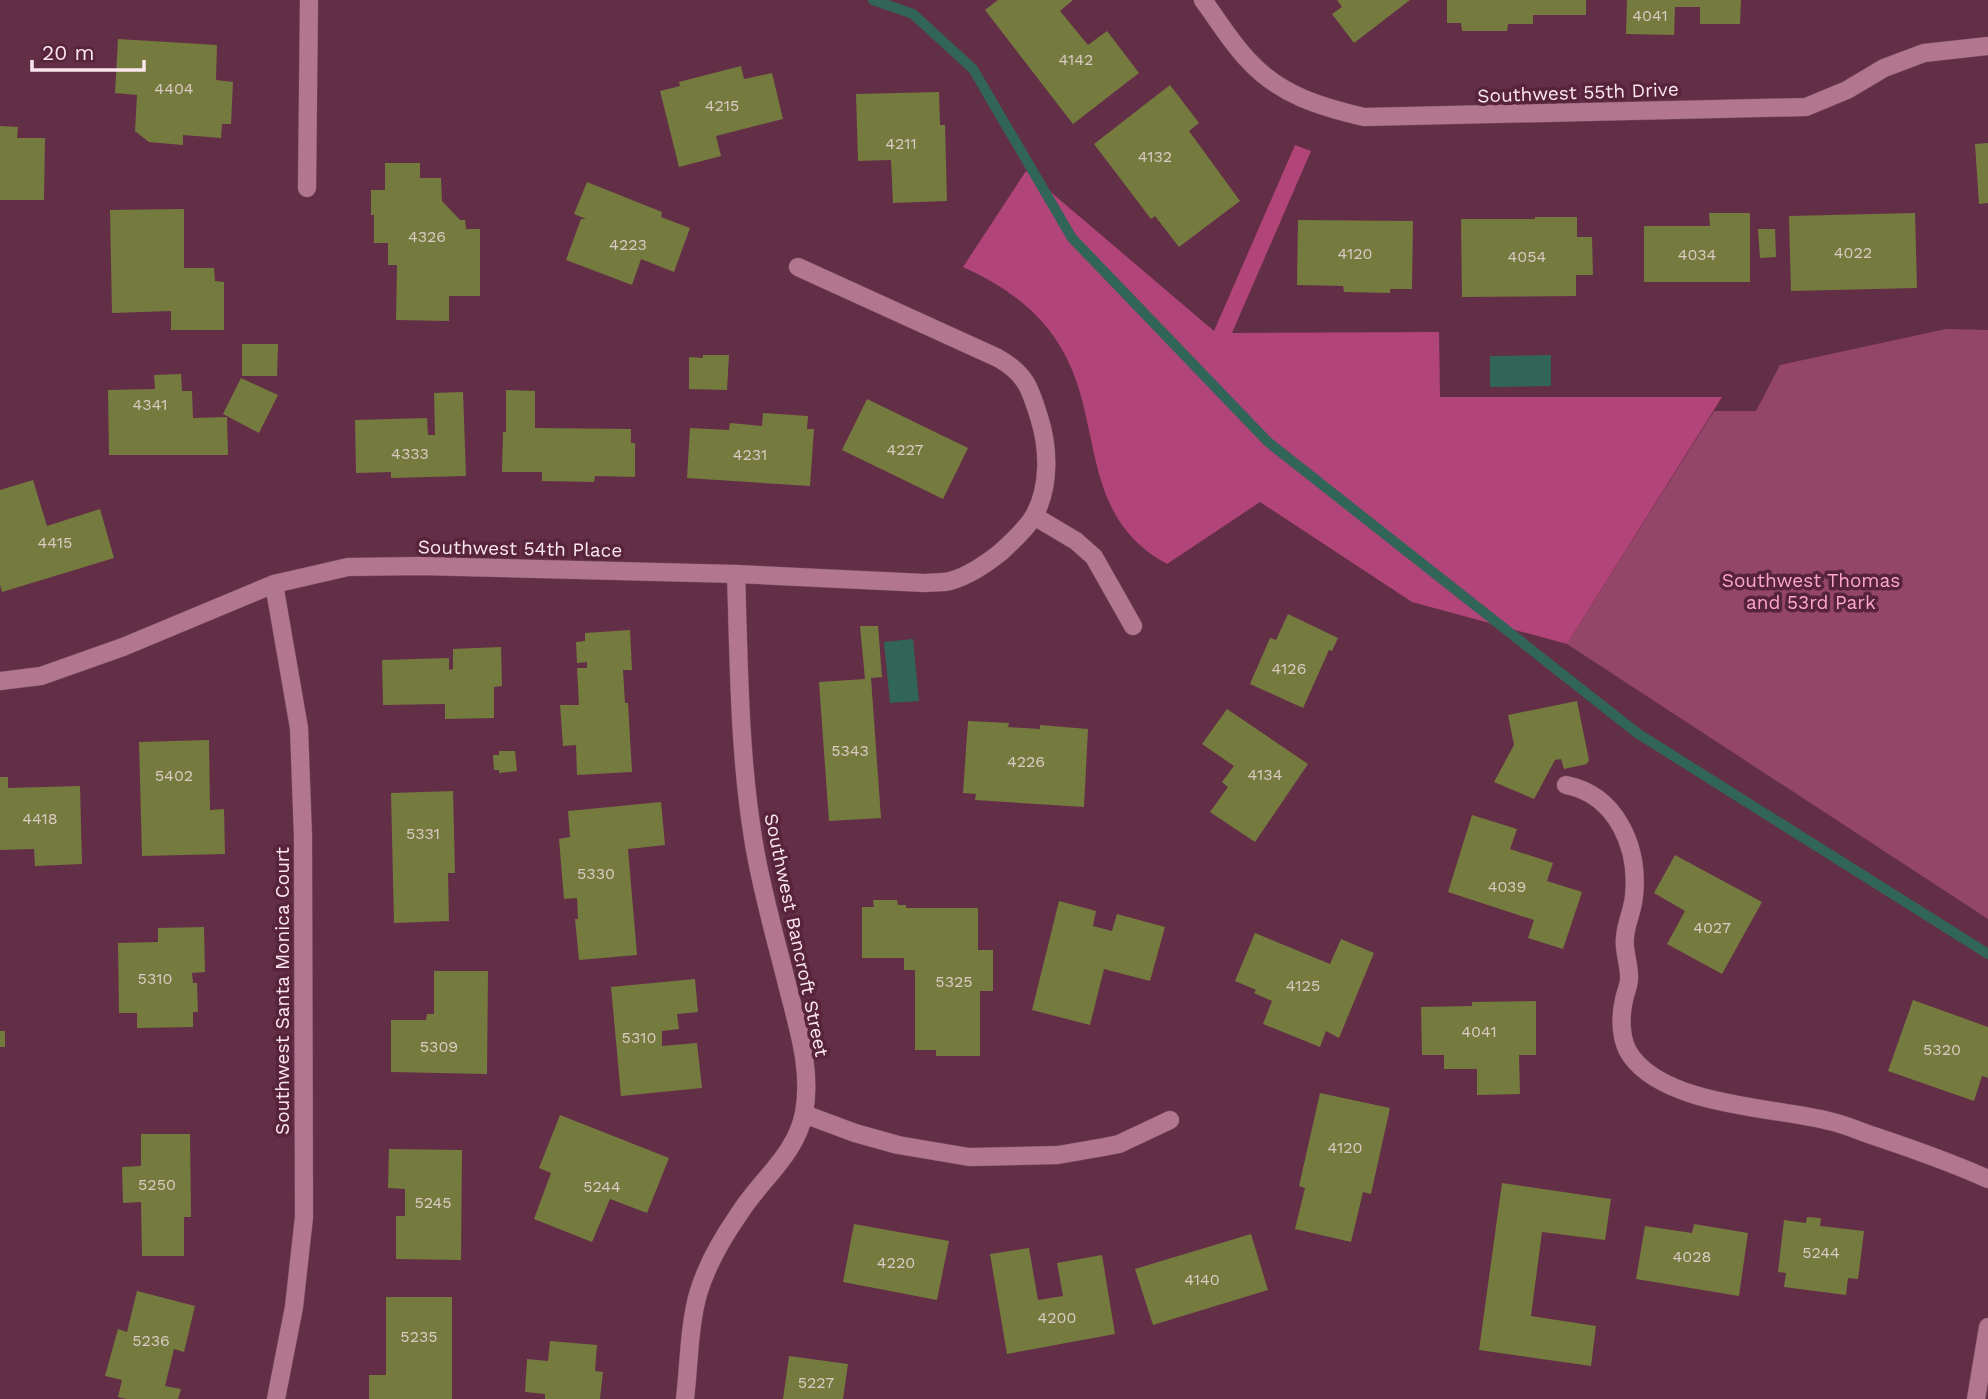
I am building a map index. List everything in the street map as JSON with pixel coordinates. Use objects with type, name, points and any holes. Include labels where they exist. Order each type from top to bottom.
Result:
[{"type":"street","points":[[307,188],[309,0]]},
{"type":"street","name":"Southwest 55th Drive","points":[[1203,0],[1249,62],[1283,89],[1322,107],[1364,117],[1806,107],[1847,90],[1884,68],[1924,53],[1988,47]]},
{"type":"street","name":"Southwest 54th Place","points":[[0,681],[41,676],[122,647],[274,584],[348,567],[421,566],[924,583],[949,581],[992,560],[1034,516],[1044,489],[1047,464],[1043,429],[1027,383],[1016,368],[998,358],[798,267]]},
{"type":"street","points":[[1034,516],[1076,541],[1094,557],[1133,626]]},
{"type":"street","name":"Southwest Bancroft Street","points":[[685,1399],[698,1294],[739,1212],[778,1167],[795,1138],[804,1114],[804,1052],[761,880],[747,803],[736,575]]},
{"type":"street","name":"Southwest Santa Monica Court","points":[[274,584],[299,728],[303,769],[304,1217],[294,1307],[276,1399]]},
{"type":"street","points":[[1566,785],[1577,788],[1606,806],[1618,818],[1627,838],[1635,886],[1632,913],[1624,939],[1629,982],[1621,1014],[1629,1054],[1640,1066],[1658,1080],[1706,1099],[1830,1121],[1940,1158],[1988,1179]]},
{"type":"street","points":[[804,1114],[855,1133],[969,1157],[1058,1155],[1104,1147],[1119,1144],[1170,1120]]},
{"type":"street","points":[[1976,1399],[1988,1327]]},
{"type":"green space","name":"Southwest Thomas and 53rd Park","points":[[1946,329],[1988,330],[1988,919],[1567,644],[1714,411],[1756,411],[1780,365]]},
{"type":"shaded area","points":[[1295,145],[1311,151],[1232,333],[1439,332],[1440,397],[1722,397],[1567,644],[1412,602],[1260,502],[1167,564],[1139,544],[1119,521],[1106,495],[1076,381],[1055,338],[1021,302],[963,267],[1026,171],[1214,331]]},
{"type":"shaded area","points":[[1551,355],[1551,386],[1490,387],[1490,356]]},
{"type":"shaded area","points":[[913,639],[919,701],[890,703],[884,642]]},
{"type":"building","points":[[998,0],[1073,0],[1060,11],[1088,45],[1107,31],[1139,73],[1073,124],[985,10]]},
{"type":"building","points":[[1337,0],[1410,0],[1354,43],[1332,14],[1342,7]]},
{"type":"building","points":[[1447,0],[1586,0],[1586,15],[1533,15],[1533,24],[1508,24],[1507,31],[1462,31],[1461,23],[1447,23]]},
{"type":"building","points":[[1627,0],[1741,0],[1740,24],[1700,24],[1700,7],[1675,7],[1674,35],[1626,34]]},
{"type":"building","points":[[118,39],[217,45],[216,80],[233,82],[231,124],[222,124],[221,138],[183,135],[183,145],[149,142],[135,131],[137,95],[115,93]]},
{"type":"building","points":[[741,66],[744,79],[772,73],[783,119],[716,136],[721,156],[679,167],[660,91],[680,86],[679,82]]},
{"type":"building","points":[[1170,85],[1199,123],[1189,131],[1240,201],[1179,247],[1155,216],[1151,219],[1094,144]]},
{"type":"building","points":[[939,92],[940,125],[945,125],[947,201],[893,203],[891,160],[858,161],[856,94]]},
{"type":"building","points":[[0,126],[18,127],[17,138],[45,138],[44,200],[0,200]]},
{"type":"building","points":[[1988,143],[1988,203],[1979,204],[1975,144]]},
{"type":"building","points":[[385,163],[420,163],[420,178],[441,178],[442,201],[460,220],[465,220],[466,229],[480,229],[480,296],[449,296],[449,321],[396,320],[397,265],[388,265],[388,243],[374,243],[374,215],[371,215],[371,190],[385,190]]},
{"type":"building","points":[[587,182],[662,212],[661,217],[690,228],[674,272],[641,259],[632,285],[566,260],[581,219],[586,219],[574,214]]},
{"type":"building","points":[[184,209],[184,268],[214,268],[215,281],[224,282],[224,330],[171,330],[171,311],[112,313],[110,210]]},
{"type":"building","points":[[1709,213],[1750,213],[1750,282],[1644,282],[1644,226],[1710,226]]},
{"type":"building","points":[[1915,213],[1917,288],[1791,291],[1789,216]]},
{"type":"building","points":[[1577,217],[1577,237],[1592,237],[1593,275],[1576,275],[1576,296],[1462,297],[1461,219]]},
{"type":"building","points":[[1298,220],[1413,221],[1412,289],[1390,289],[1390,293],[1344,292],[1343,286],[1297,285]]},
{"type":"building","points":[[1758,229],[1775,229],[1776,257],[1760,258]]},
{"type":"building","points":[[242,344],[278,344],[277,376],[242,376]]},
{"type":"building","points":[[703,355],[729,355],[727,390],[689,389],[689,357],[703,358]]},
{"type":"building","points":[[181,374],[182,391],[192,391],[193,418],[227,417],[228,455],[109,455],[108,390],[155,389],[154,375]]},
{"type":"building","points":[[241,378],[278,395],[259,433],[223,414]]},
{"type":"building","points":[[506,390],[535,391],[535,428],[631,429],[631,443],[635,443],[635,477],[595,476],[594,482],[542,481],[542,472],[502,472]]},
{"type":"building","points":[[463,392],[466,476],[391,478],[391,472],[356,473],[355,420],[427,418],[428,435],[435,435],[434,393]]},
{"type":"building","points":[[867,399],[968,448],[943,499],[842,450]]},
{"type":"building","points":[[763,413],[808,416],[807,429],[814,429],[810,486],[687,478],[690,428],[729,430],[730,423],[762,426]]},
{"type":"building","points":[[33,480],[47,526],[100,509],[114,558],[2,592],[0,490]]},
{"type":"building","points":[[1288,614],[1338,638],[1332,651],[1329,650],[1303,708],[1250,684],[1270,638],[1276,640]]},
{"type":"building","points":[[860,626],[878,626],[882,677],[871,678],[881,818],[829,821],[819,682],[865,679]]},
{"type":"building","points":[[630,630],[632,670],[623,670],[632,772],[577,775],[576,745],[563,746],[560,705],[579,705],[577,668],[587,668],[587,662],[577,663],[576,642],[585,641],[585,633]]},
{"type":"building","points":[[501,647],[502,686],[494,687],[494,718],[445,719],[445,704],[383,705],[382,660],[449,658],[449,670],[453,669],[453,649]]},
{"type":"building","points":[[1577,701],[1589,760],[1587,764],[1564,769],[1561,759],[1555,760],[1534,799],[1494,782],[1514,745],[1508,715]]},
{"type":"building","points":[[1227,709],[1308,764],[1255,842],[1210,812],[1228,787],[1222,782],[1234,766],[1202,744]]},
{"type":"building","points":[[968,721],[1009,723],[1008,727],[1040,729],[1040,725],[1088,729],[1084,807],[975,800],[976,794],[963,793]]},
{"type":"building","points":[[209,740],[210,810],[224,809],[225,854],[142,856],[139,742]]},
{"type":"building","points":[[499,751],[515,751],[517,771],[499,773],[499,770],[494,770],[493,755],[499,755]]},
{"type":"building","points":[[0,777],[8,777],[8,788],[80,786],[82,864],[35,866],[34,849],[0,850]]},
{"type":"building","points":[[453,791],[455,873],[448,873],[449,921],[394,923],[391,793]]},
{"type":"building","points":[[661,802],[665,845],[628,849],[637,955],[579,960],[575,919],[578,919],[577,898],[564,899],[559,839],[570,837],[568,811]]},
{"type":"building","points":[[1472,815],[1517,829],[1510,849],[1553,863],[1547,881],[1582,892],[1563,949],[1528,938],[1534,920],[1448,892]]},
{"type":"building","points":[[1675,855],[1762,902],[1722,974],[1667,944],[1685,911],[1654,893]]},
{"type":"building","points":[[873,900],[897,900],[898,905],[906,905],[906,908],[978,908],[978,950],[993,950],[993,991],[980,991],[980,1056],[936,1056],[936,1050],[915,1050],[915,970],[904,970],[904,958],[862,958],[862,907],[874,907]]},
{"type":"building","points":[[1059,901],[1096,911],[1093,926],[1112,931],[1117,914],[1165,927],[1150,981],[1104,969],[1090,1025],[1032,1010]]},
{"type":"building","points":[[204,927],[205,972],[192,973],[193,983],[197,983],[198,1012],[193,1012],[193,1027],[137,1028],[137,1013],[119,1013],[118,943],[158,942],[158,928]]},
{"type":"building","points":[[1255,933],[1330,964],[1341,939],[1374,953],[1339,1038],[1326,1031],[1320,1047],[1263,1024],[1272,1001],[1235,981]]},
{"type":"building","points":[[434,971],[488,971],[487,1074],[391,1072],[391,1020],[426,1020],[427,1014],[434,1014]]},
{"type":"building","points":[[695,979],[698,1012],[677,1014],[679,1029],[662,1031],[662,1046],[697,1043],[702,1088],[621,1096],[611,987]]},
{"type":"building","points":[[1913,1000],[1988,1027],[1988,1078],[1982,1076],[1974,1101],[1888,1071]]},
{"type":"building","points":[[1536,1001],[1536,1055],[1519,1055],[1520,1094],[1477,1095],[1477,1069],[1444,1069],[1444,1055],[1422,1055],[1421,1007],[1472,1006],[1472,1002]]},
{"type":"building","points":[[0,1031],[5,1031],[5,1047],[0,1047]]},
{"type":"building","points":[[1320,1093],[1390,1108],[1371,1194],[1363,1192],[1351,1242],[1295,1229],[1305,1188],[1299,1186]]},
{"type":"building","points":[[560,1115],[669,1158],[647,1213],[610,1199],[592,1242],[534,1219],[551,1173],[539,1168]]},
{"type":"building","points":[[141,1134],[190,1134],[191,1217],[184,1217],[184,1256],[142,1256],[141,1202],[123,1203],[122,1167],[141,1166]]},
{"type":"building","points":[[389,1149],[462,1150],[461,1260],[396,1259],[396,1216],[405,1216],[405,1189],[388,1188]]},
{"type":"building","points":[[1502,1183],[1611,1199],[1605,1240],[1542,1232],[1531,1316],[1596,1326],[1591,1366],[1479,1350]]},
{"type":"building","points":[[1807,1217],[1821,1218],[1820,1226],[1864,1231],[1858,1279],[1848,1278],[1846,1295],[1784,1287],[1786,1273],[1778,1272],[1784,1220],[1806,1223]]},
{"type":"building","points":[[854,1224],[949,1241],[937,1300],[843,1282]]},
{"type":"building","points":[[1694,1224],[1748,1233],[1739,1296],[1636,1279],[1645,1226],[1692,1233]]},
{"type":"building","points":[[1251,1234],[1268,1290],[1153,1325],[1135,1269]]},
{"type":"building","points":[[1029,1248],[1038,1300],[1063,1296],[1057,1263],[1102,1255],[1115,1334],[1007,1354],[990,1254]]},
{"type":"building","points":[[137,1291],[195,1306],[184,1352],[174,1349],[165,1386],[181,1389],[178,1399],[118,1397],[122,1380],[105,1376],[118,1329],[127,1332]]},
{"type":"building","points":[[386,1297],[452,1297],[452,1399],[369,1399],[369,1375],[386,1375]]},
{"type":"building","points":[[550,1341],[597,1345],[595,1371],[603,1372],[600,1399],[545,1399],[545,1394],[525,1392],[527,1359],[548,1361]]},
{"type":"building","points":[[789,1356],[848,1364],[843,1399],[783,1399]]},
{"type":"waterway","points":[[873,0],[913,14],[973,69],[1072,238],[1268,442],[1637,733],[1988,954]]}]
